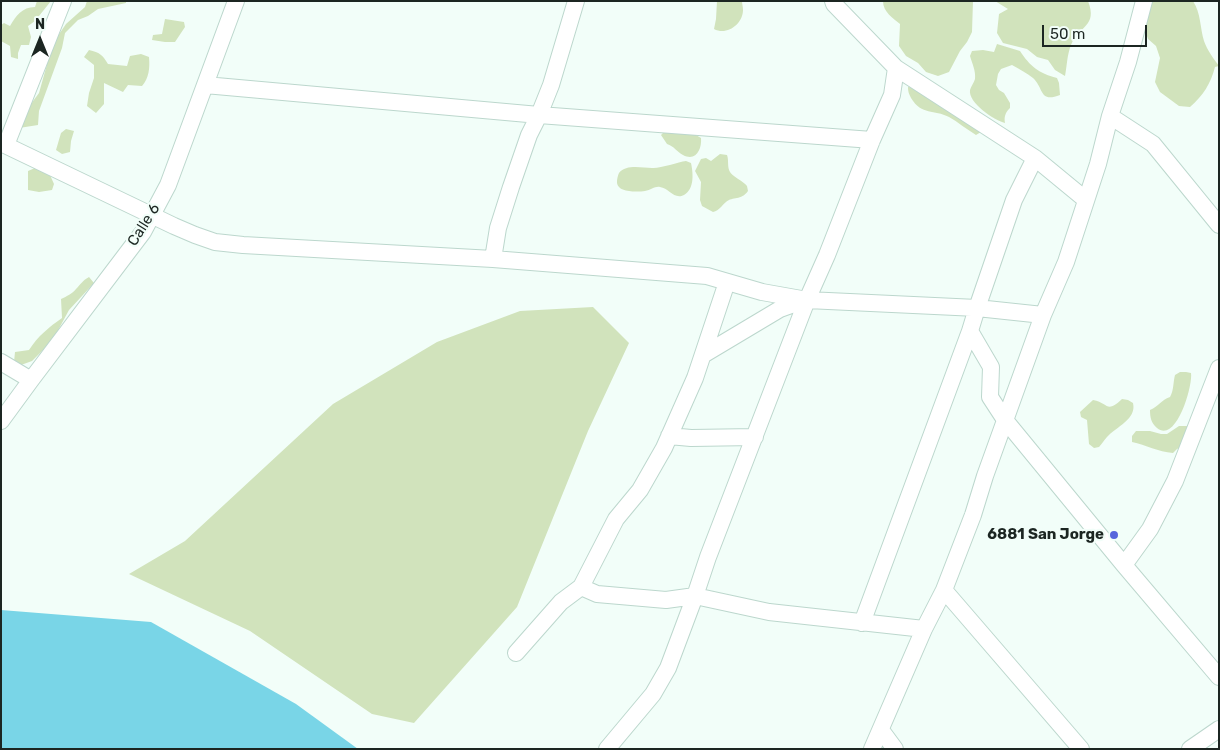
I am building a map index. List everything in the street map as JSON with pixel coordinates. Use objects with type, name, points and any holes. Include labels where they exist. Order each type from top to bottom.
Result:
[{"type":"street","points":[[63,1],[3,144],[194,235],[215,242],[493,259],[707,276],[762,292],[807,300],[977,308],[1043,315]]},
{"type":"street","name":"Calle 6","points":[[1,422],[144,232],[168,185],[236,1]]},
{"type":"street","points":[[493,259],[498,228],[529,135],[551,85],[576,1]]},
{"type":"street","points":[[833,1],[896,68],[1035,158],[1086,200]]},
{"type":"street","points":[[872,749],[924,629],[944,590],[973,515],[1043,315],[1066,262],[1098,164],[1144,1]]},
{"type":"street","points":[[607,749],[653,694],[668,668],[708,557],[756,437],[807,300],[892,95],[896,68]]},
{"type":"street","points":[[205,85],[539,115],[872,140]]},
{"type":"street","points":[[1110,116],[1153,144],[1219,225]]},
{"type":"street","points":[[862,623],[970,331],[1014,200],[1035,158]]},
{"type":"street","points":[[516,653],[561,602],[580,587],[616,519],[640,490],[664,448],[695,378],[727,282]]},
{"type":"street","points":[[703,355],[780,309],[807,300]]},
{"type":"street","points":[[970,331],[991,368],[990,398],[1005,420],[1219,677]]},
{"type":"street","points":[[1,362],[31,380]]},
{"type":"street","points":[[1124,564],[1150,529],[1175,480],[1219,368]]},
{"type":"street","points":[[669,436],[691,438],[756,437]]},
{"type":"street","points":[[580,587],[597,594],[666,600],[695,596],[769,612],[924,629]]},
{"type":"street","points":[[944,590],[1081,749]]},
{"type":"street","points":[[1190,749],[1219,728]]},
{"type":"street","points":[[881,730],[895,749]]},
{"type":"green space","points":[[37,1],[51,1],[35,21],[28,26],[31,37],[29,45],[21,45],[18,59],[11,57],[10,46],[1,41],[1,25],[4,23],[10,26],[23,10],[35,7]]},
{"type":"green space","points":[[87,1],[126,1],[126,3],[98,9],[78,20],[65,33],[62,48],[39,111],[38,125],[19,128],[22,116],[39,93],[53,43],[66,24],[85,7]]},
{"type":"green space","points":[[717,1],[742,1],[743,10],[740,20],[729,30],[719,31],[714,29]]},
{"type":"green space","points":[[883,1],[973,1],[972,32],[949,72],[938,76],[926,72],[918,63],[906,56],[899,46],[900,24],[887,12]]},
{"type":"green space","points":[[995,1],[1088,1],[1091,16],[1086,25],[1074,38],[1065,76],[1055,70],[1048,60],[1037,57],[1027,49],[1003,43],[997,33],[999,14],[1008,9]]},
{"type":"green space","points":[[1153,1],[1193,1],[1198,10],[1205,44],[1219,66],[1215,67],[1206,89],[1190,107],[1179,106],[1160,92],[1155,82],[1160,58],[1156,46],[1148,39],[1144,27],[1146,16]]},
{"type":"green space","points":[[165,19],[184,22],[185,27],[175,42],[152,40],[153,35],[162,34]]},
{"type":"green space","points":[[997,44],[1020,51],[1035,68],[1057,78],[1060,95],[1053,97],[1045,96],[1033,78],[1012,65],[1001,69],[996,85],[1010,103],[1010,108],[1005,115],[1005,123],[983,110],[970,95],[975,76],[970,56],[972,51],[994,52]]},
{"type":"green space","points":[[89,50],[100,54],[108,64],[127,66],[130,56],[141,54],[149,57],[148,76],[142,86],[128,85],[123,92],[104,83],[104,104],[96,113],[87,106],[94,78],[94,65],[84,57]]},
{"type":"green space","points":[[908,87],[923,88],[981,132],[976,135],[949,117],[919,107],[911,98]]},
{"type":"green space","points":[[66,129],[74,131],[70,152],[62,154],[56,150],[61,133]]},
{"type":"green space","points":[[665,131],[696,135],[701,138],[699,150],[695,156],[688,157],[681,154],[667,144],[661,135]]},
{"type":"green space","points":[[720,154],[727,155],[730,172],[747,186],[748,191],[743,196],[724,203],[713,212],[702,206],[700,200],[701,182],[695,171],[701,159],[706,158],[711,161]]},
{"type":"green space","points":[[686,161],[691,163],[692,185],[684,195],[677,196],[658,187],[645,191],[628,191],[623,190],[618,185],[619,173],[626,168],[655,168]]},
{"type":"green space","points":[[35,168],[50,175],[54,184],[52,190],[39,192],[28,190],[28,171]]},
{"type":"green space","points":[[89,277],[94,283],[69,310],[56,334],[43,350],[32,361],[21,365],[14,362],[15,352],[29,350],[44,332],[62,318],[61,299],[73,292]]},
{"type":"green space","points":[[593,307],[629,343],[588,431],[517,607],[414,723],[372,714],[250,631],[129,574],[185,541],[333,404],[437,342],[520,311]]},
{"type":"green space","points":[[1180,372],[1191,373],[1189,389],[1177,421],[1171,428],[1164,431],[1153,424],[1150,410],[1170,397],[1175,375]]},
{"type":"green space","points":[[1122,399],[1133,403],[1132,414],[1099,447],[1094,448],[1089,444],[1087,420],[1081,417],[1080,412],[1093,400],[1110,407]]},
{"type":"green space","points":[[1179,426],[1187,426],[1189,429],[1186,445],[1173,453],[1132,442],[1132,436],[1136,431],[1167,434]]},
{"type":"water","points":[[1,610],[151,622],[296,704],[358,749],[1,749]]},
{"type":"place","name":"6881 San Jorge","points":[[1114,535]]}]
